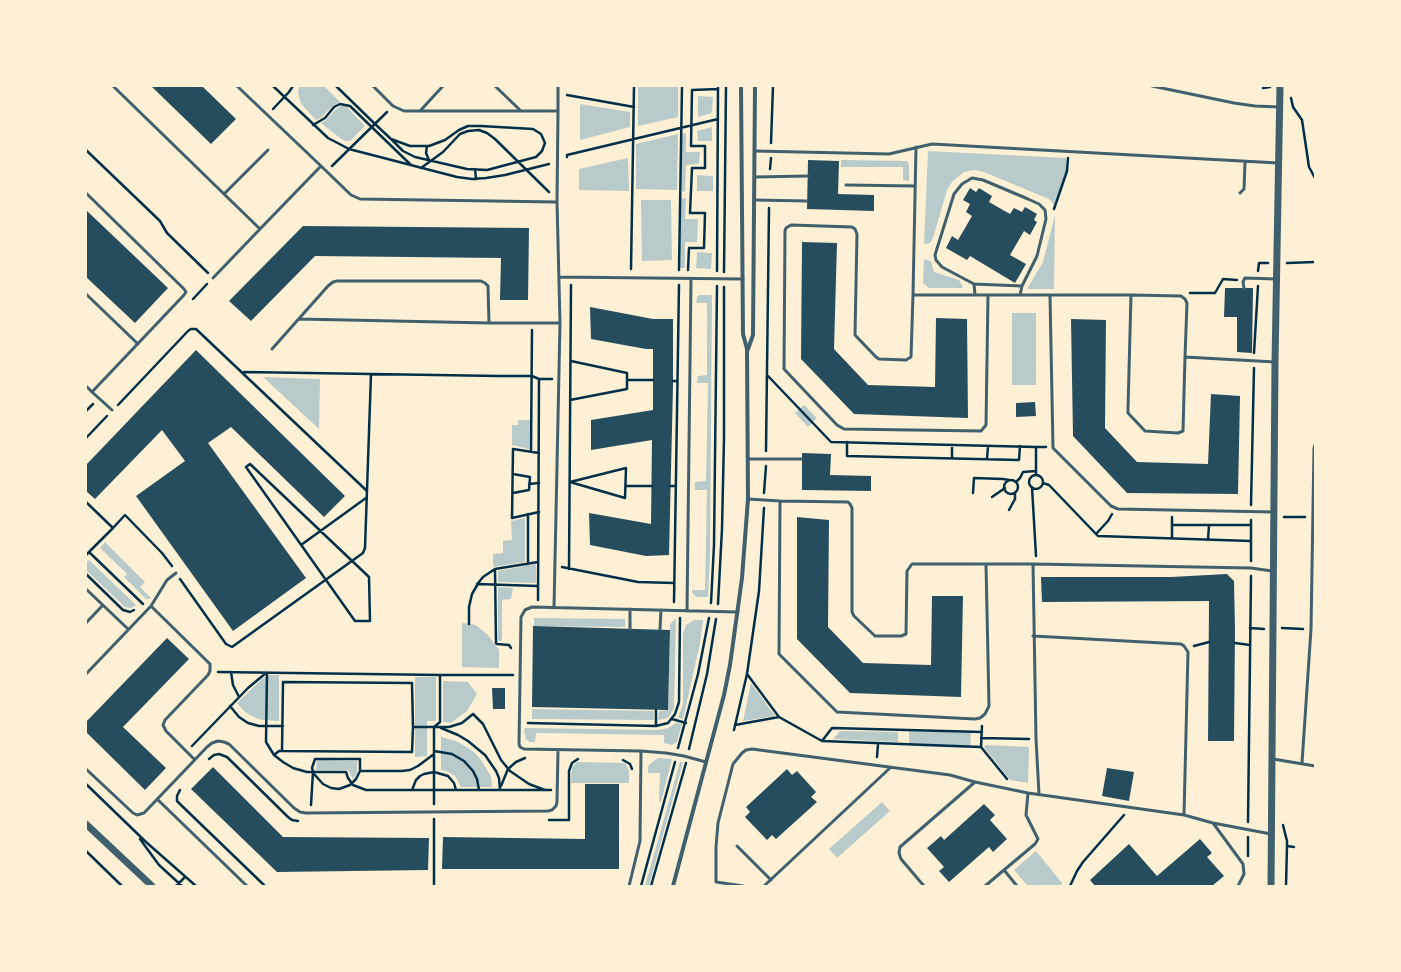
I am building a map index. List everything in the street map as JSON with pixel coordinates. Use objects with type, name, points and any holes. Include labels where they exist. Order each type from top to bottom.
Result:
[{"type":"street","points":[[673,886],[724,695],[730,665],[742,578],[748,499],[748,459],[747,350],[743,334],[741,86]]},
{"type":"street","points":[[747,350],[753,335],[755,86]]},
{"type":"street","points":[[1270,886],[1275,362],[1280,86]]},
{"type":"street","points":[[86,824],[152,886]]},
{"type":"lane","points":[[113,86],[260,229]]},
{"type":"lane","points":[[237,86],[354,198],[557,202]]},
{"type":"lane","points":[[372,86],[393,106],[404,111],[558,111]]},
{"type":"lane","points":[[420,111],[444,86]]},
{"type":"lane","points":[[495,86],[521,111]]},
{"type":"lane","points":[[554,608],[560,323],[557,202],[558,86]]},
{"type":"lane","points":[[1152,86],[1234,103],[1280,107]]},
{"type":"lane","points":[[755,151],[888,154],[932,144],[1278,163]]},
{"type":"lane","points":[[916,147],[911,357],[906,360],[878,359],[856,337],[857,234],[855,229],[852,227],[791,225],[786,228],[784,369],[840,427],[844,429],[979,432],[983,430],[986,425],[988,295]]},
{"type":"lane","points":[[224,194],[268,150]]},
{"type":"lane","points":[[1240,193],[1244,189],[1245,162]]},
{"type":"lane","points":[[213,278],[321,166]]},
{"type":"lane","points":[[755,177],[808,176]]},
{"type":"lane","points":[[1020,295],[1022,286],[1035,262],[1047,214],[1043,207],[1039,204],[983,180],[972,178],[958,188],[951,202],[935,255],[936,260],[942,266],[974,284],[1022,286]]},
{"type":"lane","points":[[846,185],[915,186]]},
{"type":"lane","points":[[86,193],[185,290],[184,295],[92,392]]},
{"type":"lane","points":[[754,200],[807,201]]},
{"type":"lane","points":[[559,277],[743,279]]},
{"type":"lane","points":[[1244,288],[1243,280],[1248,278],[1277,279]]},
{"type":"lane","points":[[687,611],[691,279]]},
{"type":"lane","points":[[272,349],[328,286],[335,281],[481,281],[488,286],[488,323]]},
{"type":"lane","points":[[974,284],[975,295]]},
{"type":"lane","points":[[86,294],[138,344]]},
{"type":"lane","points":[[913,295],[1181,296],[1187,303],[1183,431],[1178,433],[1145,431],[1128,413],[1131,296]]},
{"type":"lane","points":[[1050,295],[1053,448],[1111,506],[1116,509],[1251,510],[1274,512]]},
{"type":"lane","points":[[299,319],[560,323]]},
{"type":"lane","points":[[1185,357],[1275,362]]},
{"type":"lane","points":[[86,386],[112,410]]},
{"type":"lane","points":[[1302,763],[1311,628],[1315,445]]},
{"type":"lane","points":[[748,459],[802,459]]},
{"type":"lane","points":[[748,499],[848,502],[852,505],[852,614],[875,636],[901,636],[906,634],[907,571],[912,564],[1034,564],[1251,568],[1274,571]]},
{"type":"lane","points":[[780,501],[779,651],[781,656],[837,712],[975,719],[982,716],[989,706],[986,564]]},
{"type":"lane","points":[[1034,564],[1033,636],[1039,794]]},
{"type":"lane","points":[[86,674],[151,606],[167,580],[176,573]]},
{"type":"lane","points":[[86,589],[128,629]]},
{"type":"lane","points":[[86,623],[103,606]]},
{"type":"lane","points":[[151,606],[208,662],[211,668],[208,675],[164,722],[163,726],[166,731],[194,759]]},
{"type":"lane","points":[[706,762],[677,754],[641,751],[522,748],[519,744],[519,723],[522,617],[525,610],[528,608],[538,607],[738,612]]},
{"type":"lane","points":[[630,609],[630,629]]},
{"type":"lane","points":[[660,630],[661,610]]},
{"type":"lane","points":[[1033,636],[1181,644],[1187,649],[1184,815]]},
{"type":"lane","points":[[86,769],[133,813],[138,815],[144,813],[194,759],[212,742],[218,741],[229,744],[294,808],[300,812],[548,811],[552,810],[556,806],[558,750]]},
{"type":"lane","points":[[743,886],[716,884],[716,847],[719,813],[733,764],[742,753],[746,750],[752,749],[950,775],[1017,791],[1184,815],[1213,823],[1271,834]]},
{"type":"lane","points":[[630,886],[640,841],[641,751]]},
{"type":"lane","points":[[1271,759],[1315,766]]},
{"type":"lane","points":[[764,886],[890,768]]},
{"type":"lane","points":[[924,886],[901,858],[899,853],[900,847],[975,782]]},
{"type":"lane","points":[[985,886],[1035,844],[1038,839],[1026,816],[1028,793]]},
{"type":"lane","points":[[157,799],[247,886]]},
{"type":"lane","points":[[1213,823],[1243,864],[1244,874],[1238,886]]},
{"type":"lane","points":[[737,846],[771,880]]},
{"type":"lane","points":[[1004,870],[1017,886]]},
{"type":"path","points":[[273,86],[312,125],[328,138],[349,149],[457,177],[476,179],[527,170],[558,162]]},
{"type":"path","points":[[272,111],[293,86]]},
{"type":"path","points":[[336,86],[403,151],[415,157],[466,169],[487,170],[536,157],[544,147],[544,138],[537,130],[533,128],[468,126],[459,130],[445,140],[427,146],[410,146],[391,139]]},
{"type":"path","points":[[631,271],[634,86]]},
{"type":"path","points":[[679,270],[682,86]]},
{"type":"path","points":[[651,886],[687,757],[707,674],[717,612],[722,529],[724,438],[726,86]]},
{"type":"path","points":[[770,176],[773,86]]},
{"type":"path","points":[[672,270],[688,271],[689,248],[704,248],[705,213],[690,213],[692,168],[705,168],[705,146],[691,146],[692,90],[718,88],[717,272],[710,272]]},
{"type":"path","points":[[1290,93],[1294,107],[1302,120],[1309,167],[1315,178]]},
{"type":"path","points":[[567,96],[634,107]]},
{"type":"path","points":[[312,125],[325,118],[334,107],[340,104],[350,106],[411,165]]},
{"type":"path","points":[[326,171],[393,106]]},
{"type":"path","points":[[567,162],[567,155],[718,119]]},
{"type":"path","points":[[422,168],[443,152],[460,134],[475,130],[487,132],[550,192]]},
{"type":"path","points":[[427,146],[426,153],[431,161]]},
{"type":"path","points":[[86,150],[160,221],[167,233],[213,278]]},
{"type":"path","points":[[1047,214],[1054,209],[1067,171],[1068,152]]},
{"type":"path","points":[[476,169],[476,179]]},
{"type":"path","points":[[734,730],[747,674],[759,591],[766,459],[768,219],[770,200]]},
{"type":"path","points":[[1249,858],[1251,510],[1254,360],[1259,263]]},
{"type":"path","points":[[624,271],[638,271]]},
{"type":"path","points":[[569,569],[571,277]]},
{"type":"path","points":[[674,611],[679,278]]},
{"type":"path","points":[[641,886],[700,668],[710,612],[714,545],[717,279]]},
{"type":"path","points":[[1181,296],[1188,292],[1215,293],[1223,280],[1243,280]]},
{"type":"path","points":[[531,451],[533,323]]},
{"type":"path","points":[[86,438],[191,329],[196,328],[367,492]]},
{"type":"path","points":[[570,400],[627,388],[627,373],[571,361]]},
{"type":"path","points":[[243,372],[532,376],[539,379],[559,378]]},
{"type":"path","points":[[86,555],[125,515],[162,553],[226,644],[232,647],[326,580],[365,550],[371,374]]},
{"type":"path","points":[[538,607],[539,379]]},
{"type":"path","points":[[627,380],[653,380]]},
{"type":"path","points":[[673,380],[677,381]]},
{"type":"path","points":[[847,442],[847,456],[1020,460],[1021,446],[1042,447]]},
{"type":"path","points":[[952,445],[952,458]]},
{"type":"path","points":[[987,459],[988,446]]},
{"type":"path","points":[[1036,447],[1036,473]]},
{"type":"path","points":[[539,453],[514,448],[512,518],[539,512]]},
{"type":"path","points":[[250,464],[320,531],[369,577],[370,621],[355,621],[246,467],[250,464]]},
{"type":"path","points":[[626,468],[625,498],[570,482],[626,468]]},
{"type":"path","points":[[1016,482],[1023,472],[1036,473],[1042,477],[1043,483],[1042,486],[1038,488],[1032,487]]},
{"type":"path","points":[[1034,564],[1032,487],[1029,483],[1030,478],[1036,473]]},
{"type":"path","points":[[512,493],[529,490],[530,477],[513,474]]},
{"type":"path","points":[[973,494],[974,478],[1014,480],[1019,487],[1015,493],[1015,499],[1009,510]]},
{"type":"path","points":[[992,497],[1004,488],[1005,483],[1009,480]]},
{"type":"path","points":[[1043,483],[1049,485],[1098,536],[1251,541]]},
{"type":"path","points":[[529,484],[539,484]]},
{"type":"path","points":[[626,486],[652,486]]},
{"type":"path","points":[[670,486],[676,486]]},
{"type":"path","points":[[1004,488],[1009,493],[1015,493]]},
{"type":"path","points":[[301,545],[367,497]]},
{"type":"path","points":[[86,502],[113,528]]},
{"type":"path","points":[[1096,534],[1108,521],[1116,509]]},
{"type":"path","points":[[1172,510],[1172,538]]},
{"type":"path","points":[[528,514],[528,564]]},
{"type":"path","points":[[1284,517],[1298,517]]},
{"type":"path","points":[[1172,525],[1251,526]]},
{"type":"path","points":[[1208,540],[1209,525]]},
{"type":"path","points":[[89,552],[148,609]]},
{"type":"path","points":[[469,624],[470,601],[477,584],[486,574],[495,569],[538,562]]},
{"type":"path","points":[[555,566],[638,582],[674,583]]},
{"type":"path","points":[[495,569],[496,643],[510,645],[510,654]]},
{"type":"path","points":[[86,574],[126,612],[133,611],[142,603]]},
{"type":"path","points":[[477,584],[538,586]]},
{"type":"path","points":[[519,723],[656,726],[668,723],[675,714],[679,702],[680,611]]},
{"type":"path","points":[[1187,649],[1197,644],[1209,642]]},
{"type":"path","points":[[1235,643],[1250,645]]},
{"type":"path","points":[[211,668],[217,672],[520,675]]},
{"type":"path","points":[[510,668],[510,675]]},
{"type":"path","points":[[232,672],[233,685],[239,697]]},
{"type":"path","points":[[187,752],[239,697],[258,679],[267,673]]},
{"type":"path","points":[[267,673],[266,742],[274,755],[282,762],[293,768],[313,772],[346,772],[352,784],[358,788],[366,790],[557,790]]},
{"type":"path","points":[[747,674],[779,717],[822,741],[981,747]]},
{"type":"path","points":[[434,727],[440,722],[440,675]]},
{"type":"path","points":[[274,755],[279,750],[282,751],[412,752],[412,683],[283,682],[282,751]]},
{"type":"path","points":[[230,706],[236,715],[253,725],[282,726]]},
{"type":"path","points":[[656,710],[656,726]]},
{"type":"path","points":[[413,727],[449,727],[466,720],[473,714],[483,724],[498,754],[508,769],[514,775],[529,784],[545,790]]},
{"type":"path","points":[[982,716],[981,747],[1017,791]]},
{"type":"path","points":[[735,725],[779,717]]},
{"type":"path","points":[[672,719],[686,723]]},
{"type":"path","points":[[434,727],[434,886]]},
{"type":"path","points":[[434,727],[458,735],[476,747],[496,771],[499,778],[500,790]]},
{"type":"path","points":[[822,741],[832,728],[982,732]]},
{"type":"path","points":[[981,738],[1036,739]]},
{"type":"path","points":[[876,766],[878,744]]},
{"type":"path","points":[[360,771],[410,770],[418,766],[434,752],[452,754],[464,762],[473,771],[477,779],[479,790]]},
{"type":"path","points":[[206,763],[214,755],[219,754],[228,757],[288,817],[292,820],[303,822]]},
{"type":"path","points":[[500,790],[502,781],[508,769],[516,762],[523,758],[527,758]]},
{"type":"path","points":[[310,813],[312,768],[315,759],[360,759],[360,771],[356,779],[352,784],[343,788],[331,788],[319,781],[313,772]]},
{"type":"path","points":[[545,820],[569,820],[569,771],[572,763],[579,759]]},
{"type":"path","points":[[617,760],[630,764],[632,772]]},
{"type":"path","points":[[412,790],[416,780],[420,776],[434,772],[448,776],[454,783],[456,790]]},
{"type":"path","points":[[86,784],[196,886]]},
{"type":"path","points":[[181,788],[178,792],[177,800],[181,805],[265,886]]},
{"type":"path","points":[[1070,886],[1083,862],[1130,808]]},
{"type":"path","points":[[434,821],[442,821]]},
{"type":"path","points":[[136,832],[159,865],[182,886]]},
{"type":"path","points":[[1286,886],[1287,846],[1294,847]]},
{"type":"path","points":[[86,851],[122,886]]},
{"type":"path","points":[[176,886],[185,877]]},
{"type":"shaded area","points":[[299,86],[324,86],[340,102],[331,107],[321,118],[316,120],[300,101],[298,92]]},
{"type":"shaded area","points":[[638,86],[678,86],[678,117],[638,126]]},
{"type":"shaded area","points":[[698,96],[713,97],[712,113],[698,117]]},
{"type":"shaded area","points":[[580,104],[630,112],[630,127],[580,140]]},
{"type":"shaded area","points":[[341,106],[346,106],[365,126],[350,141],[345,141],[340,138],[321,123]]},
{"type":"shaded area","points":[[712,127],[712,141],[698,141],[697,131]]},
{"type":"shaded area","points":[[686,133],[686,152],[700,152],[699,164],[686,165],[685,192],[682,191],[682,134]]},
{"type":"shaded area","points":[[678,134],[677,190],[636,189],[636,144]]},
{"type":"shaded area","points":[[928,151],[1066,158],[1066,171],[1054,205],[1049,199],[984,172],[974,170],[964,172],[952,182],[947,190],[933,238],[930,243],[924,244]]},
{"type":"shaded area","points":[[628,158],[629,191],[579,190],[579,169]]},
{"type":"shaded area","points":[[841,160],[907,161],[909,165],[909,181],[903,180],[903,167],[841,167]]},
{"type":"shaded area","points":[[697,175],[713,176],[713,191],[697,191]]},
{"type":"shaded area","points":[[686,198],[685,219],[698,219],[697,242],[685,242],[685,268],[680,268],[681,199]]},
{"type":"shaded area","points":[[641,200],[671,200],[672,260],[642,261]]},
{"type":"shaded area","points":[[1055,215],[1054,289],[1027,289],[1043,262]]},
{"type":"shaded area","points":[[697,252],[712,253],[711,269],[696,268]]},
{"type":"shaded area","points":[[924,259],[931,261],[934,272],[959,280],[963,288],[929,288],[923,283]]},
{"type":"shaded area","points":[[699,295],[712,295],[710,552],[708,597],[696,597],[692,592],[692,590],[705,590],[707,490],[695,490],[695,482],[706,481],[708,383],[697,383],[698,376],[707,375],[707,303],[696,303]]},
{"type":"shaded area","points":[[1012,313],[1036,313],[1036,385],[1012,385]]},
{"type":"shaded area","points":[[263,377],[320,379],[319,429]]},
{"type":"shaded area","points":[[804,405],[817,418],[808,427],[795,413]]},
{"type":"shaded area","points":[[518,420],[530,420],[529,449],[512,445],[512,425],[518,425]]},
{"type":"shaded area","points":[[525,518],[525,562],[493,567],[493,554],[503,553],[503,541],[512,540],[511,521]]},
{"type":"shaded area","points":[[105,542],[145,582],[140,587],[151,598],[150,599],[146,599],[124,577],[127,574],[100,548]]},
{"type":"shaded area","points":[[89,560],[136,605],[131,608],[125,607],[86,570],[86,562]]},
{"type":"shaded area","points":[[536,564],[536,583],[498,582],[498,571]]},
{"type":"shaded area","points":[[498,587],[513,588],[511,599],[502,600],[502,641],[498,641]]},
{"type":"shaded area","points":[[534,618],[625,619],[625,627],[534,626]]},
{"type":"shaded area","points":[[676,618],[674,708],[669,717],[658,720],[659,711],[668,710],[670,624]]},
{"type":"shaded area","points":[[694,620],[703,620],[700,643],[683,719],[678,718],[683,704],[683,633],[686,625]]},
{"type":"shaded area","points":[[462,623],[477,626],[488,635],[499,650],[499,668],[462,667]]},
{"type":"shaded area","points":[[269,675],[279,675],[279,721],[262,720],[256,718],[245,712],[237,703],[262,679]]},
{"type":"shaded area","points":[[415,677],[436,677],[436,721],[427,721],[427,756],[415,757]]},
{"type":"shaded area","points":[[443,681],[468,682],[477,694],[467,711],[451,723],[443,722]]},
{"type":"shaded area","points":[[751,683],[775,716],[743,721]]},
{"type":"shaded area","points":[[532,709],[654,711],[654,720],[532,719]]},
{"type":"shaded area","points":[[676,723],[682,724],[677,742],[672,745],[664,743],[664,735],[536,733],[535,742],[530,742],[526,739],[524,731],[525,728],[659,730],[668,728]]},
{"type":"shaded area","points":[[840,731],[898,732],[898,742],[833,739]]},
{"type":"shaded area","points":[[909,731],[971,733],[970,748],[909,746]]},
{"type":"shaded area","points":[[441,737],[456,741],[475,753],[491,776],[492,787],[461,787],[455,776],[447,771],[441,770]]},
{"type":"shaded area","points":[[986,745],[1029,747],[1028,783],[1010,780],[984,747]]},
{"type":"shaded area","points":[[658,758],[672,759],[661,802],[659,801],[660,773],[648,773],[648,767],[650,764]]},
{"type":"shaded area","points":[[317,760],[357,761],[357,773],[353,779],[348,770],[316,770]]},
{"type":"shaded area","points":[[577,762],[625,763],[629,771],[629,783],[571,783],[572,767]]},
{"type":"shaded area","points":[[680,762],[683,762],[649,886],[645,886]]},
{"type":"shaded area","points":[[882,802],[890,811],[837,858],[829,849]]},
{"type":"shaded area","points":[[1036,851],[1062,883],[1061,886],[1028,886],[1014,870]]},
{"type":"building","points":[[151,86],[202,86],[236,119],[211,144]]},
{"type":"building","points":[[808,160],[839,161],[838,194],[874,195],[874,211],[807,209]]},
{"type":"building","points":[[970,188],[976,192],[979,188],[992,196],[989,202],[1010,214],[1014,208],[1022,212],[1025,207],[1037,214],[1034,220],[1037,222],[1030,235],[1024,231],[1010,255],[1026,264],[1015,283],[970,256],[967,260],[946,248],[952,236],[958,240],[972,216],[966,212],[970,204],[963,200]]},
{"type":"building","points":[[86,210],[168,288],[135,323],[86,277]]},
{"type":"building","points":[[303,226],[529,228],[528,300],[500,300],[501,258],[315,256],[251,321],[229,301]]},
{"type":"building","points":[[802,242],[837,243],[834,349],[868,385],[935,387],[936,318],[967,319],[968,418],[854,414],[801,359]]},
{"type":"building","points":[[1225,288],[1253,288],[1252,353],[1237,352],[1237,317],[1224,317]]},
{"type":"building","points":[[590,307],[653,319],[673,319],[669,555],[646,556],[590,545],[589,513],[651,524],[652,440],[591,450],[591,420],[653,410],[653,349],[591,339]]},
{"type":"building","points":[[1071,319],[1106,320],[1105,428],[1137,462],[1208,464],[1211,394],[1240,396],[1238,494],[1127,493],[1073,436]]},
{"type":"building","points":[[196,350],[345,496],[324,517],[231,427],[208,443],[306,578],[233,631],[136,496],[185,461],[162,430],[95,499],[86,491],[86,465]]},
{"type":"building","points":[[1035,402],[1036,416],[1016,417],[1016,403]]},
{"type":"building","points":[[802,453],[831,454],[830,475],[871,476],[871,491],[802,490]]},
{"type":"building","points":[[797,517],[829,520],[828,627],[863,663],[931,665],[932,596],[963,596],[961,697],[850,693],[797,639]]},
{"type":"building","points":[[1227,574],[1234,581],[1234,741],[1208,741],[1209,601],[1042,602],[1041,577],[1171,577]]},
{"type":"building","points":[[533,626],[670,630],[668,710],[532,707]]},
{"type":"building","points":[[167,638],[189,659],[123,727],[166,768],[145,790],[86,732],[86,722]]},
{"type":"building","points":[[492,688],[505,688],[505,709],[493,709]]},
{"type":"building","points":[[213,767],[283,837],[429,838],[428,870],[277,872],[191,789]]},
{"type":"building","points":[[1107,768],[1134,772],[1129,801],[1102,796]]},
{"type":"building","points":[[787,769],[792,775],[797,771],[816,792],[811,797],[817,802],[776,839],[772,835],[767,840],[745,817],[750,812],[746,807]]},
{"type":"building","points":[[585,784],[619,784],[619,869],[442,869],[443,837],[585,839]]},
{"type":"building","points":[[984,804],[995,815],[990,820],[1007,839],[993,852],[989,847],[949,882],[939,871],[944,867],[927,848],[941,836],[944,840]]},
{"type":"building","points":[[1200,839],[1212,853],[1207,857],[1224,876],[1212,886],[1095,886],[1090,880],[1129,844],[1157,876]]}]
